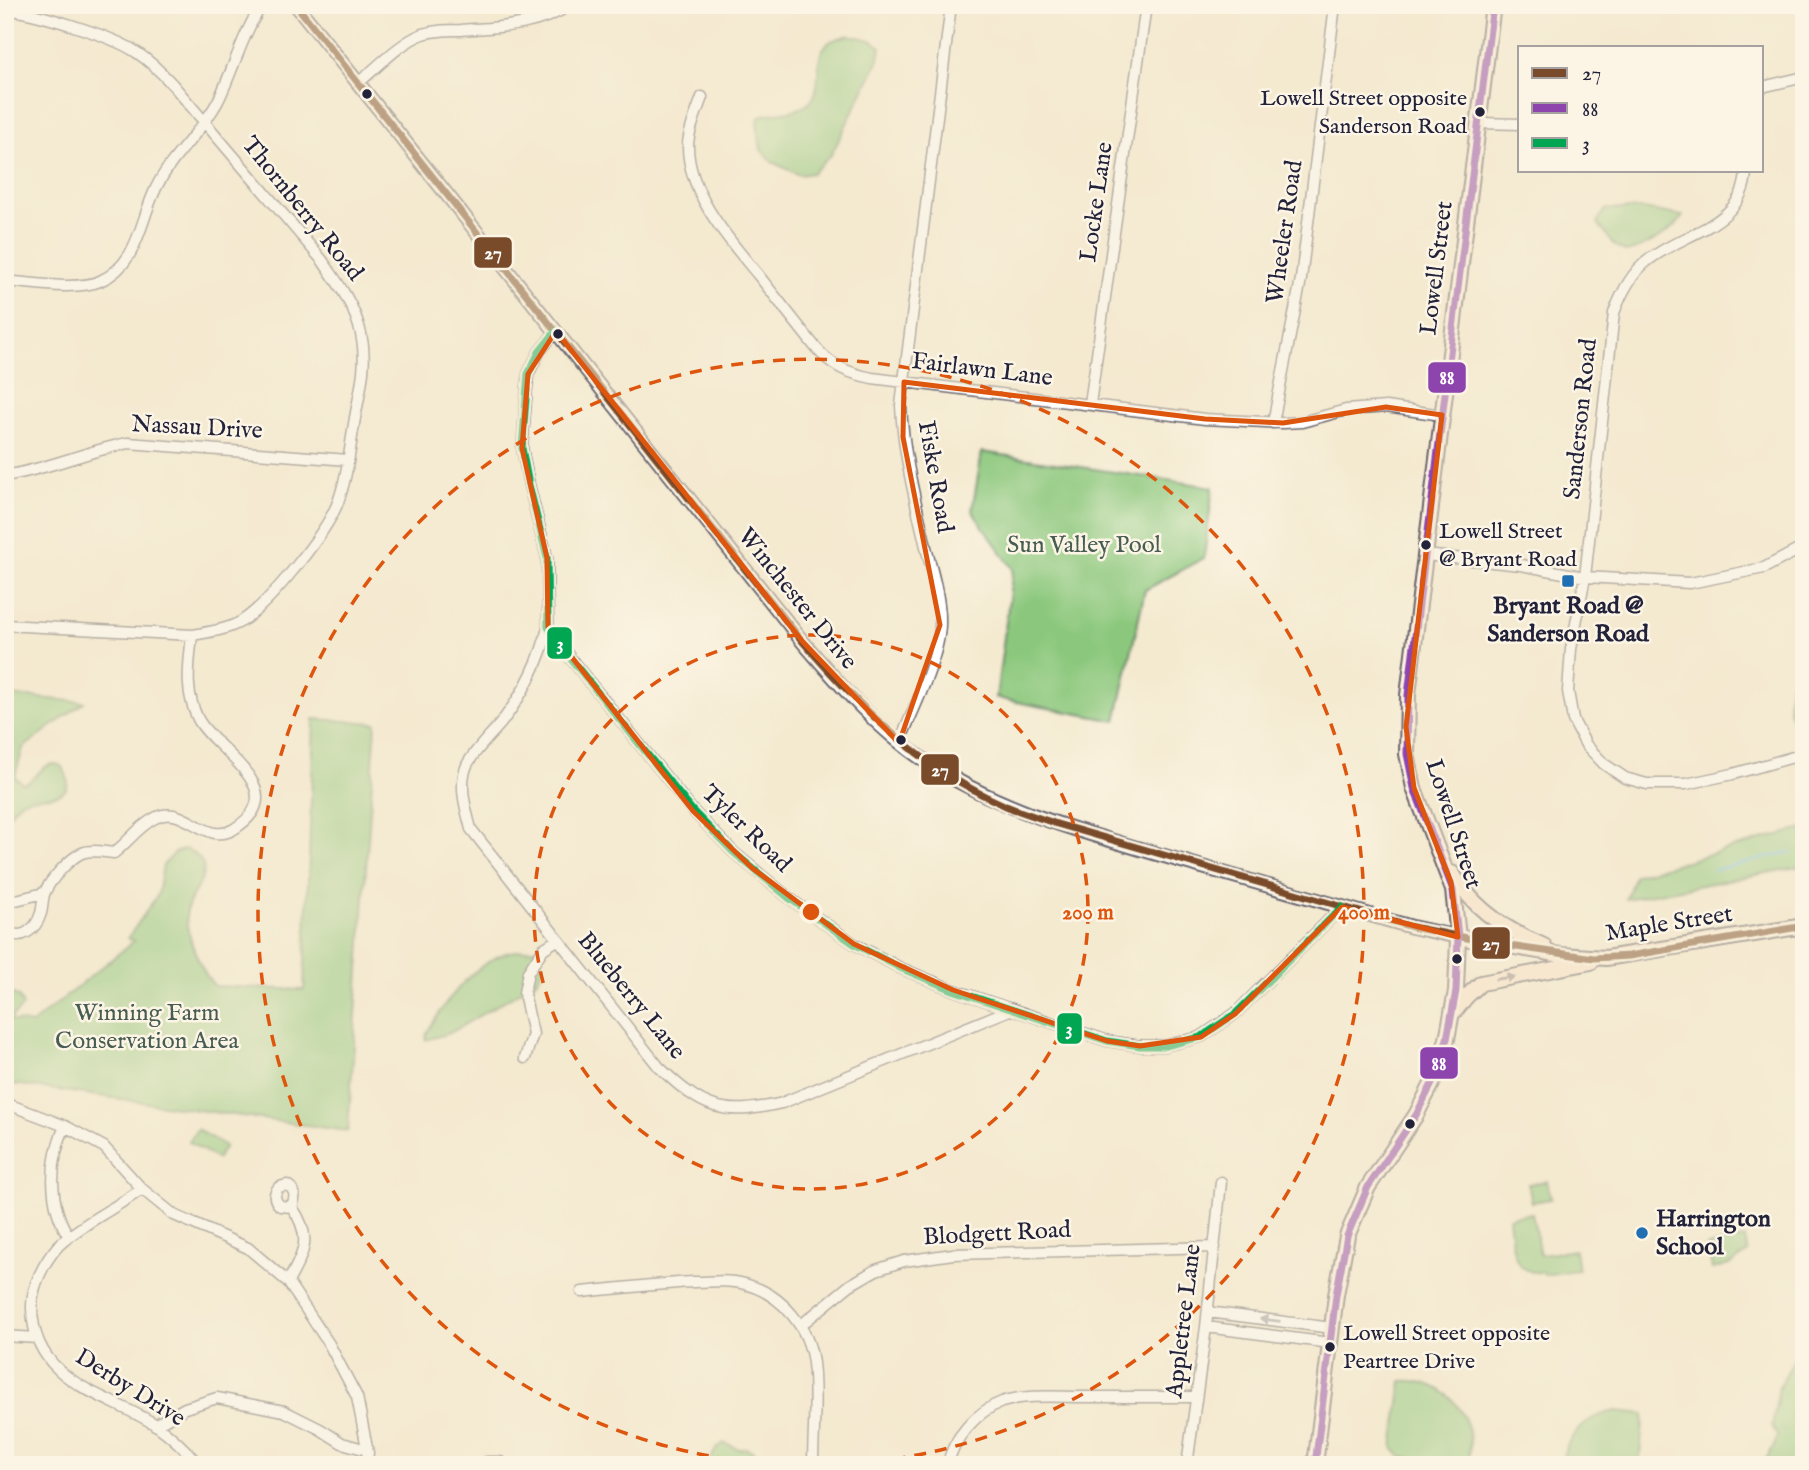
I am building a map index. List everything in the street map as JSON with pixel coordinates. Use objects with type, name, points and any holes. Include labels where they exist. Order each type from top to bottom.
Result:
[{"type":"main road","name":"Lowell Street","points":[[1315,1465],[1343,1254],[1355,1213],[1372,1179],[1425,1099],[1440,1063],[1452,1015],[1457,976],[1457,915],[1451,882],[1414,788],[1407,754],[1406,727],[1493,5]]},
{"type":"main road","points":[[1430,831],[1457,881],[1487,914],[1507,929],[1530,940],[1582,958]]},
{"type":"main road","name":"Maple Street","points":[[1458,937],[1582,958],[1606,958],[1804,926]]},
{"type":"main road","points":[[1452,1015],[1481,983],[1562,969],[1606,958]]},
{"type":"street","points":[[5,281],[88,284],[103,280],[112,273],[135,246],[158,184],[216,104],[251,24],[263,5]]},
{"type":"street","points":[[358,83],[408,41],[422,34],[521,25],[545,18],[570,5]]},
{"type":"street","name":"Fiske Road","points":[[900,741],[927,674],[940,625],[935,583],[902,437],[901,405],[951,5]]},
{"type":"street","name":"Locke Lane","points":[[1090,404],[1146,5]]},
{"type":"street","name":"Wheeler Road","points":[[1273,423],[1301,279],[1335,5]]},
{"type":"street","name":"Winchester Drive","points":[[298,7],[803,642],[853,699],[900,741],[924,760],[1006,806],[1116,842],[1412,927],[1458,937]]},
{"type":"street","name":"Thornberry Road","points":[[5,9],[111,39],[134,50],[166,78],[322,260],[341,288],[356,316],[363,346],[364,375],[339,500],[331,519],[320,537],[272,593],[242,621],[219,631],[192,635],[5,625]]},
{"type":"street","points":[[1764,88],[1804,78]]},
{"type":"street","name":"Fairlawn Lane","points":[[702,97],[690,133],[688,150],[700,193],[717,223],[816,348],[830,363],[857,375],[1205,419],[1303,422],[1346,410],[1386,407],[1442,415]]},
{"type":"street","points":[[1478,123],[1518,124]]},
{"type":"street","name":"Sanderson Road","points":[[1745,172],[1743,188],[1730,211],[1717,222],[1648,260],[1630,279],[1618,303],[1612,323],[1609,373],[1585,577],[1571,649],[1568,698],[1579,734],[1604,764],[1614,772],[1637,782],[1672,785],[1733,774],[1804,754]]},
{"type":"street","points":[[548,627],[547,558],[528,485],[522,448],[528,374],[539,352],[556,331]]},
{"type":"street","name":"Nassau Drive","points":[[5,477],[128,443],[348,460]]},
{"type":"street","points":[[1425,555],[1521,565],[1585,577],[1690,583],[1764,568],[1804,547]]},
{"type":"street","name":"Blueberry Lane","points":[[548,627],[543,650],[530,682],[467,765],[463,786],[464,805],[471,829],[659,1067],[680,1088],[699,1100],[722,1109],[755,1109],[782,1103],[1012,1009]]},
{"type":"street","name":"Tyler Road","points":[[548,627],[693,811],[752,868],[790,899],[854,944],[900,968],[953,990],[1107,1041],[1165,1046],[1201,1037],[1235,1014],[1342,907]]},
{"type":"street","points":[[5,929],[16,935],[25,935],[32,930],[42,911],[44,893],[73,857],[86,850],[114,853],[154,818],[168,813],[215,834],[232,831],[245,821],[254,809],[257,796],[254,782],[246,769],[200,722],[193,706],[187,669],[192,635]]},
{"type":"street","points":[[5,907],[12,901],[44,893]]},
{"type":"street","points":[[525,1058],[533,1034],[524,992],[528,972],[543,949],[557,940]]},
{"type":"street","points":[[5,1103],[65,1126],[104,1147],[142,1189],[174,1215],[248,1248],[288,1282],[329,1344],[357,1397],[367,1450],[366,1465]]},
{"type":"street","points":[[65,1126],[58,1141],[52,1173],[60,1217],[69,1237]]},
{"type":"street","name":"Appletree Lane","points":[[1187,1465],[1208,1312],[1221,1182]]},
{"type":"street","name":"Derby Drive","points":[[142,1189],[69,1237],[48,1260],[35,1287],[32,1315],[37,1338],[57,1369],[71,1381],[155,1425],[183,1446],[199,1465]]},
{"type":"street","points":[[288,1282],[303,1253],[304,1224],[292,1207]]},
{"type":"street","name":"Blodgett Road","points":[[801,1325],[850,1284],[876,1270],[904,1261],[954,1254],[1215,1247]]},
{"type":"street","points":[[582,1292],[723,1281],[748,1284],[788,1309],[801,1325],[813,1362],[813,1465]]},
{"type":"street","points":[[1208,1312],[1332,1328]]},
{"type":"street","points":[[1206,1327],[1330,1343]]},
{"type":"street","points":[[5,1336],[37,1338]]},
{"type":"street","points":[[948,1465],[952,1447],[966,1429],[989,1409],[1003,1402],[1028,1398],[1196,1397]]},
{"type":"street","points":[[155,1425],[185,1408],[217,1398],[284,1410],[342,1443],[367,1450]]},
{"type":"street","points":[[486,1465],[487,1462],[500,1462],[507,1465]]},
{"type":"highlighted area","points":[[556,331],[803,642],[899,743],[940,625],[903,437],[904,382],[1205,419],[1283,423],[1386,407],[1442,415],[1406,727],[1414,788],[1451,882],[1458,937],[1342,907],[1235,1014],[1201,1037],[1140,1046],[1107,1041],[953,990],[854,944],[752,868],[693,811],[548,627],[547,558],[522,448],[528,374]]},
{"type":"green space","points":[[849,35],[871,40],[881,47],[879,60],[831,155],[812,173],[799,175],[772,162],[761,150],[757,123],[760,116],[798,109],[810,102],[817,86],[822,50],[828,43]]},
{"type":"green space","points":[[1606,209],[1644,209],[1683,216],[1673,228],[1658,238],[1626,252],[1613,244],[1597,222]]},
{"type":"green space","name":"Sun Valley Pool","points":[[982,452],[1213,487],[1204,558],[1145,590],[1116,721],[996,698],[1013,569],[972,511]]},
{"type":"green space","points":[[1804,661],[1804,723],[1791,718],[1788,702],[1792,682]]},
{"type":"green space","points":[[5,695],[84,702],[23,748],[15,777],[23,784],[46,767],[57,764],[66,774],[66,789],[55,795],[21,801],[5,820]]},
{"type":"green space","name":"Winning Farm Conservation Area","points":[[314,719],[376,723],[348,1131],[5,1083],[5,990],[19,997],[23,1006],[9,1020],[32,1024],[134,941],[128,938],[158,894],[163,865],[176,852],[186,849],[202,863],[202,878],[190,902],[186,918],[194,950],[215,986],[304,990]]},
{"type":"green space","points":[[1804,828],[1804,866],[1626,899],[1635,875]]},
{"type":"green space","points":[[533,949],[542,966],[534,983],[450,1033],[426,1040],[426,1034],[441,1011],[470,976],[506,953]]},
{"type":"green space","points":[[197,1129],[225,1146],[217,1159],[189,1142]]},
{"type":"green space","points":[[1547,1181],[1551,1199],[1532,1202],[1528,1184]]},
{"type":"green space","points":[[1532,1213],[1540,1255],[1575,1250],[1578,1270],[1544,1275],[1543,1272],[1532,1272],[1519,1263],[1512,1246],[1509,1217]]},
{"type":"green space","points":[[1745,1238],[1748,1252],[1730,1265],[1712,1269],[1707,1246]]},
{"type":"green space","points":[[1804,1340],[1804,1465],[1767,1465],[1766,1459],[1777,1435],[1772,1426],[1779,1387]]},
{"type":"green space","points":[[1402,1381],[1419,1382],[1434,1387],[1457,1405],[1465,1418],[1469,1433],[1467,1465],[1401,1457],[1393,1448]]},
{"type":"green space","points":[[1616,1411],[1644,1414],[1639,1465],[1561,1465],[1568,1444],[1580,1428],[1596,1417]]},
{"type":"green space","points":[[724,1443],[754,1452],[757,1465],[708,1465],[716,1449]]},
{"type":"waterway","points":[[1714,870],[1791,852]]},
{"type":"transit line","name":"27","points":[[296,5],[803,642],[871,714],[895,736],[947,775],[1006,806],[1057,824],[1412,927],[1502,945],[1594,958],[1629,956],[1804,926]]},
{"type":"transit line","name":"88","points":[[1315,1465],[1336,1295],[1347,1236],[1368,1187],[1416,1115],[1433,1082],[1447,1039],[1456,991],[1458,937],[1453,890],[1414,788],[1407,754],[1408,695],[1493,5]]},
{"type":"transit line","name":"3","points":[[556,331],[539,352],[528,374],[522,448],[547,558],[548,627],[693,811],[733,852],[790,899],[854,944],[900,968],[953,990],[1107,1041],[1140,1046],[1165,1046],[1201,1037],[1235,1014],[1342,907]]},
{"type":"place","name":"Lowell Street opposite Sanderson Road","points":[[1480,112]]},
{"type":"place","name":"Lowell Street @ Bryant Road","points":[[1426,545]]},
{"type":"place","name":"Bryant Road @ Sanderson Road","points":[[1568,581]]},
{"type":"place","name":"Harrington School","points":[[1642,1233]]},
{"type":"place","name":"Lowell Street opposite Peartree Drive","points":[[1330,1347]]}]
